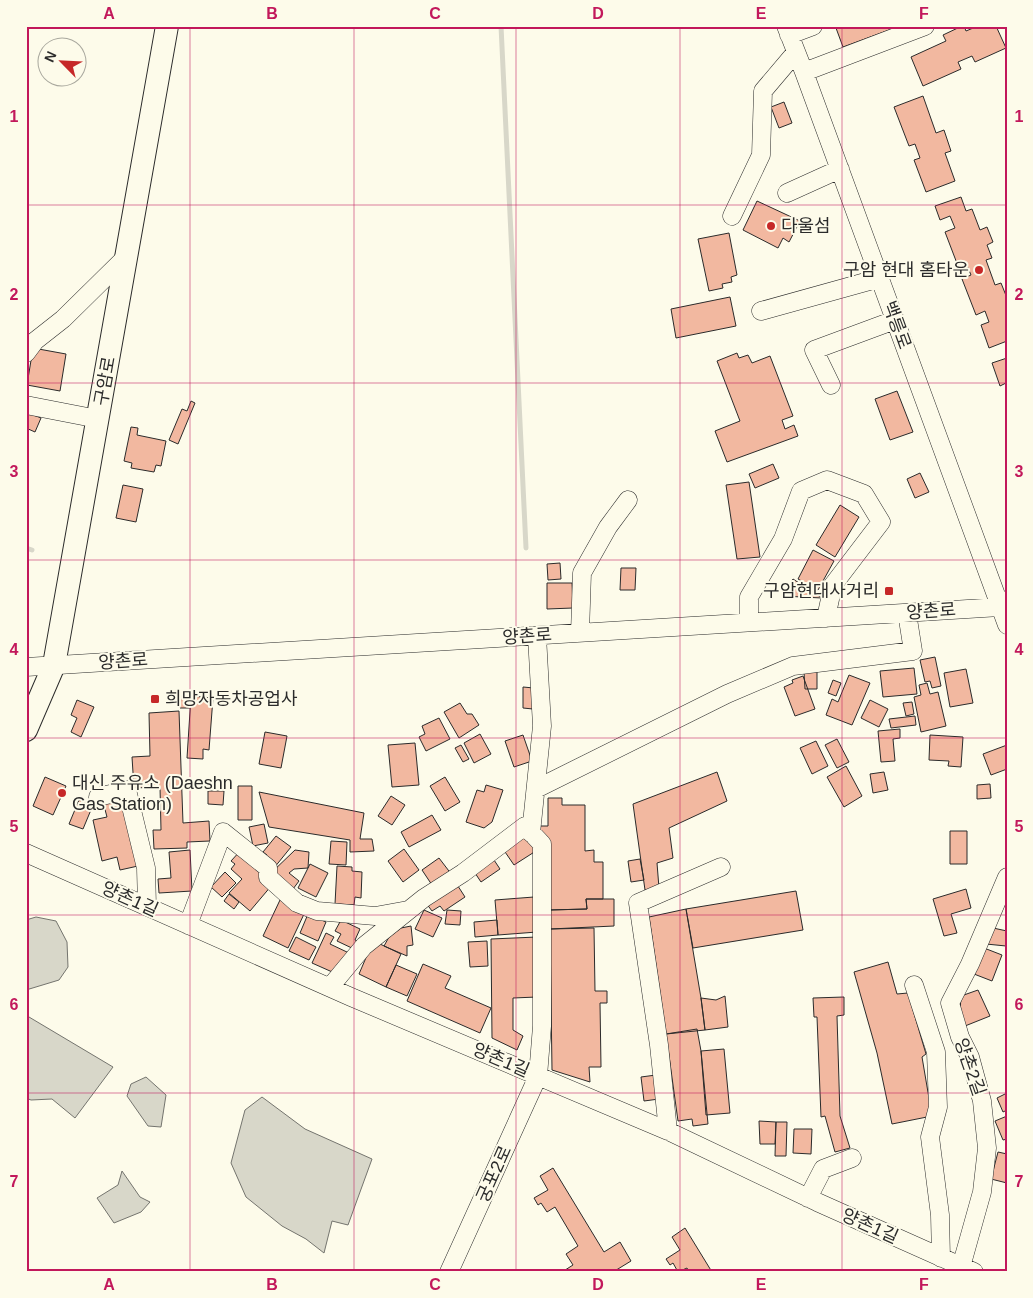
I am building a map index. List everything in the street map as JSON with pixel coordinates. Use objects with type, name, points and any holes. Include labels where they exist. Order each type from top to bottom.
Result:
[{"type":"main road","name":"구암로","points":[[26,730],[54,666],[167,26]]},
{"type":"street","points":[[787,30],[814,26]]},
{"type":"street","points":[[804,72],[925,26]]},
{"type":"street","name":"백릉로","points":[[787,30],[1003,603],[1007,624]]},
{"type":"street","points":[[732,216],[761,155],[763,91],[796,52]]},
{"type":"street","points":[[787,193],[840,169]]},
{"type":"street","points":[[26,353],[35,341],[63,319],[127,256]]},
{"type":"street","points":[[761,311],[880,278]]},
{"type":"street","points":[[831,385],[814,350],[895,320]]},
{"type":"street","points":[[26,405],[98,419]]},
{"type":"street","points":[[749,622],[749,597],[783,539],[801,490],[827,480],[864,494],[881,522],[833,585],[826,618]]},
{"type":"street","points":[[580,633],[582,574],[608,527],[628,500]]},
{"type":"street","name":"양촌로","points":[[26,667],[906,613],[1003,603]]},
{"type":"street","points":[[536,789],[727,694],[793,666],[913,651],[906,613]]},
{"type":"street","points":[[531,833],[542,726],[538,636]]},
{"type":"street","points":[[98,796],[127,790],[146,868],[147,906]]},
{"type":"street","points":[[330,987],[364,946],[408,910],[463,873],[525,826],[531,833]]},
{"type":"street","points":[[188,925],[223,832],[268,868],[268,877],[297,903],[317,911],[375,916],[408,910]]},
{"type":"street","name":"궁포2로","points":[[449,1272],[538,1076],[542,1026],[542,844],[531,833]]},
{"type":"street","name":"양촌1길","points":[[26,853],[330,987],[668,1131],[808,1198],[966,1270]]},
{"type":"street","points":[[668,1131],[659,1045],[638,903],[721,867]]},
{"type":"street","name":"양촌2길","points":[[966,1270],[982,1192],[987,1148],[982,1101],[970,1057],[960,1037],[950,1003],[970,964],[1007,877]]},
{"type":"street","points":[[914,985],[936,1052],[938,1107],[930,1137],[940,1215],[941,1258]]},
{"type":"street","points":[[808,1198],[823,1169],[852,1158]]},
{"type":"shaded area","points":[[36,917],[56,921],[67,942],[68,967],[59,980],[26,990],[26,920]]},
{"type":"shaded area","points":[[29,1017],[113,1067],[75,1118],[52,1099],[31,1100],[26,1098],[26,1019]]},
{"type":"shaded area","points":[[146,1077],[166,1095],[161,1127],[148,1126],[127,1096],[131,1084]]},
{"type":"shaded area","points":[[262,1097],[305,1129],[372,1159],[348,1225],[332,1221],[324,1253],[306,1239],[282,1226],[246,1197],[231,1163],[245,1110]]},
{"type":"shaded area","points":[[122,1171],[140,1197],[150,1202],[141,1212],[114,1223],[97,1198],[118,1185]]},
{"type":"building","points":[[840,26],[891,26],[892,29],[843,47],[836,28]]},
{"type":"building","points":[[964,26],[966,31],[978,26],[996,26],[1006,48],[975,62],[972,56],[958,62],[961,69],[923,86],[911,57],[946,41],[943,35]]},
{"type":"building","points":[[923,96],[936,133],[944,130],[951,151],[945,153],[955,181],[926,192],[914,160],[920,158],[915,144],[909,146],[894,107]]},
{"type":"building","points":[[784,102],[792,123],[779,128],[771,107]]},
{"type":"building","name":"구암 현대 홈타운","points":[[961,197],[966,211],[972,209],[980,230],[987,227],[993,242],[987,245],[992,258],[986,260],[995,285],[1001,283],[1007,298],[1007,341],[989,348],[981,325],[989,322],[985,311],[976,315],[962,279],[971,275],[966,263],[958,266],[945,232],[955,228],[950,216],[940,220],[935,206]]},
{"type":"building","name":"다울섬","points":[[757,201],[800,221],[789,242],[783,238],[778,248],[743,230]]},
{"type":"building","points":[[729,233],[737,275],[731,277],[732,282],[722,284],[723,288],[709,291],[698,239]]},
{"type":"building","points":[[730,297],[736,326],[676,338],[671,309]]},
{"type":"building","points":[[33,348],[66,354],[60,391],[27,385]]},
{"type":"building","points":[[737,353],[739,358],[748,355],[752,363],[770,356],[793,416],[782,420],[785,429],[794,425],[798,436],[727,462],[715,431],[740,421],[717,361]]},
{"type":"building","points":[[1007,358],[1007,385],[1006,383],[1000,386],[992,363]]},
{"type":"building","points":[[897,391],[913,432],[890,440],[875,399]]},
{"type":"building","points":[[191,401],[195,403],[178,444],[169,440],[182,409],[187,411]]},
{"type":"building","points":[[26,412],[41,418],[35,432],[26,428]]},
{"type":"building","points":[[131,427],[138,428],[137,435],[166,441],[161,466],[156,465],[154,472],[131,468],[132,463],[124,461]]},
{"type":"building","points":[[773,464],[779,478],[755,488],[749,474]]},
{"type":"building","points":[[920,473],[929,492],[915,498],[907,479]]},
{"type":"building","points":[[749,482],[760,557],[737,559],[726,485]]},
{"type":"building","points":[[123,485],[143,489],[136,522],[116,518]]},
{"type":"building","points":[[840,505],[859,517],[835,557],[816,545]]},
{"type":"building","points":[[813,550],[834,561],[818,590],[798,579]]},
{"type":"building","points":[[560,563],[561,579],[548,580],[547,564]]},
{"type":"building","points":[[621,568],[636,568],[635,590],[620,590]]},
{"type":"building","points":[[793,579],[822,598],[782,596]]},
{"type":"building","points":[[547,583],[572,583],[573,608],[547,609]]},
{"type":"building","points":[[935,657],[941,686],[932,688],[930,681],[925,682],[920,660]]},
{"type":"building","points":[[914,668],[917,694],[883,697],[880,671]]},
{"type":"building","points":[[966,669],[973,703],[950,707],[944,673]]},
{"type":"building","points":[[804,672],[817,672],[817,689],[805,689]]},
{"type":"building","points":[[849,675],[870,683],[852,725],[826,715],[832,699],[838,702]]},
{"type":"building","points":[[803,676],[815,709],[795,716],[784,687],[793,683],[792,680]]},
{"type":"building","points":[[833,680],[841,683],[836,696],[828,693]]},
{"type":"building","points":[[927,683],[930,694],[938,692],[946,726],[921,732],[914,697],[921,695],[919,685]]},
{"type":"building","points":[[523,687],[534,688],[533,709],[523,708]]},
{"type":"building","points":[[181,696],[191,696],[190,708],[180,708]]},
{"type":"building","points":[[191,696],[213,698],[209,750],[203,749],[203,759],[187,758]]},
{"type":"building","points":[[77,700],[94,707],[81,737],[71,732],[77,718],[71,715]]},
{"type":"building","points":[[870,700],[888,709],[879,727],[861,718]]},
{"type":"building","points":[[912,702],[914,714],[906,716],[903,703]]},
{"type":"building","points":[[460,703],[467,714],[472,714],[479,725],[459,738],[444,712]]},
{"type":"building","points":[[179,711],[183,823],[209,821],[210,841],[187,842],[187,848],[154,849],[153,830],[161,830],[160,787],[134,788],[132,757],[150,756],[149,713]]},
{"type":"building","points":[[915,716],[916,725],[891,728],[889,719]]},
{"type":"building","points":[[439,718],[450,739],[426,751],[419,737],[425,734],[422,726]]},
{"type":"building","points":[[900,729],[900,738],[893,739],[895,761],[881,762],[878,731]]},
{"type":"building","points":[[265,732],[287,736],[281,768],[259,764]]},
{"type":"building","points":[[480,734],[491,754],[474,763],[464,743]]},
{"type":"building","points":[[523,735],[532,761],[514,767],[505,741]]},
{"type":"building","points":[[930,735],[963,737],[961,767],[948,766],[949,761],[929,760]]},
{"type":"building","points":[[837,739],[849,762],[837,768],[825,745]]},
{"type":"building","points":[[816,741],[828,766],[812,774],[800,748]]},
{"type":"building","points":[[415,743],[419,785],[392,787],[388,745]]},
{"type":"building","points":[[461,745],[469,759],[463,762],[455,748]]},
{"type":"building","points":[[1007,745],[1007,769],[991,775],[983,754]]},
{"type":"building","points":[[846,766],[862,796],[844,807],[827,777]]},
{"type":"building","points":[[717,772],[727,801],[669,828],[673,858],[657,863],[659,888],[645,890],[633,804]]},
{"type":"building","points":[[884,772],[888,790],[873,793],[870,774]]},
{"type":"building","points":[[45,777],[66,786],[53,815],[33,806]]},
{"type":"building","points":[[445,777],[460,802],[445,811],[430,786]]},
{"type":"building","points":[[990,784],[991,798],[977,799],[977,785]]},
{"type":"building","points":[[486,785],[503,790],[492,822],[484,828],[466,822],[477,790],[484,792]]},
{"type":"building","points":[[238,786],[252,786],[252,820],[238,820]]},
{"type":"building","points":[[208,791],[224,791],[223,805],[208,804]]},
{"type":"building","points":[[259,792],[364,813],[360,839],[372,839],[374,851],[350,852],[350,840],[269,827]]},
{"type":"building","points":[[391,796],[405,805],[392,825],[378,816]]},
{"type":"building","points":[[123,797],[138,866],[120,870],[117,857],[102,861],[93,820],[107,817],[103,802]]},
{"type":"building","points":[[548,798],[562,798],[562,805],[585,805],[585,851],[594,850],[594,862],[603,862],[603,899],[586,899],[587,909],[549,910],[547,836],[538,836],[538,826],[548,826]]},
{"type":"building","points":[[79,800],[93,805],[83,829],[69,824]]},
{"type":"building","points":[[432,815],[441,830],[409,847],[401,832]]},
{"type":"building","points":[[264,824],[268,843],[253,846],[249,827]]},
{"type":"building","points":[[950,831],[967,831],[967,864],[950,864]]},
{"type":"building","points":[[528,832],[539,849],[514,865],[503,849]]},
{"type":"building","points":[[276,836],[291,847],[274,868],[263,860],[267,855],[263,852]]},
{"type":"building","points":[[331,841],[347,842],[346,865],[329,864]]},
{"type":"building","points":[[404,849],[419,870],[403,882],[388,861]]},
{"type":"building","points":[[190,850],[192,891],[159,893],[158,879],[171,878],[169,852]]},
{"type":"building","points":[[241,850],[267,873],[272,885],[250,911],[229,893],[242,879],[231,869],[235,864],[231,861]]},
{"type":"building","points":[[295,850],[309,852],[308,868],[294,869],[289,873],[299,881],[290,893],[270,874]]},
{"type":"building","points":[[492,857],[500,869],[481,882],[473,870]]},
{"type":"building","points":[[439,858],[452,875],[434,888],[422,870]]},
{"type":"building","points":[[640,859],[644,880],[631,882],[628,861]]},
{"type":"building","points":[[310,864],[328,873],[316,897],[298,888]]},
{"type":"building","points":[[337,866],[352,867],[352,871],[362,872],[361,898],[355,897],[354,905],[335,904]]},
{"type":"building","points":[[225,872],[236,883],[222,897],[211,887]]},
{"type":"building","points":[[456,883],[465,897],[444,911],[440,906],[432,911],[426,903]]},
{"type":"building","points":[[966,889],[971,908],[951,914],[957,933],[944,936],[933,899]]},
{"type":"building","points":[[796,891],[803,930],[693,948],[686,909]]},
{"type":"building","points":[[229,894],[239,902],[234,909],[224,901]]},
{"type":"building","points":[[534,897],[537,932],[498,935],[495,900]]},
{"type":"building","points":[[586,899],[614,899],[614,926],[550,929],[549,910],[587,909]]},
{"type":"building","points":[[280,900],[305,912],[288,948],[263,936]]},
{"type":"building","points":[[686,909],[705,1030],[666,1034],[649,917]]},
{"type":"building","points":[[424,910],[442,918],[433,937],[415,929]]},
{"type":"building","points":[[447,910],[461,911],[460,925],[445,924]]},
{"type":"building","points":[[308,914],[326,922],[318,941],[300,933]]},
{"type":"building","points":[[341,920],[360,929],[355,940],[360,942],[356,950],[337,941],[341,934],[335,931]]},
{"type":"building","points":[[497,920],[498,935],[475,937],[474,922]]},
{"type":"building","points":[[411,926],[413,945],[407,946],[407,956],[384,946],[389,937],[401,928]]},
{"type":"building","points":[[594,928],[595,991],[607,991],[607,1003],[600,1003],[601,1067],[589,1067],[590,1082],[552,1070],[550,929]]},
{"type":"building","points":[[993,928],[1007,931],[1006,946],[986,944]]},
{"type":"building","points":[[326,933],[334,937],[330,944],[349,953],[339,975],[312,963]]},
{"type":"building","points":[[296,937],[316,947],[309,960],[289,951]]},
{"type":"building","points":[[537,937],[537,997],[513,998],[513,1030],[523,1036],[517,1050],[492,1038],[491,939]]},
{"type":"building","points":[[487,941],[488,966],[470,967],[468,942]]},
{"type":"building","points":[[380,944],[401,954],[386,987],[359,974],[368,953]]},
{"type":"building","points":[[984,948],[1002,955],[992,981],[974,974]]},
{"type":"building","points":[[888,962],[897,994],[908,993],[926,1054],[922,1057],[932,1116],[892,1124],[877,1053],[854,972]]},
{"type":"building","points":[[423,964],[451,976],[445,988],[491,1008],[480,1033],[407,1001]]},
{"type":"building","points":[[396,965],[417,974],[407,996],[386,987]]},
{"type":"building","points":[[978,990],[990,1016],[965,1026],[960,1012],[961,996]]},
{"type":"building","points":[[725,996],[728,1027],[705,1030],[701,998],[716,1000]]},
{"type":"building","points":[[844,997],[844,1015],[837,1016],[840,1116],[850,1148],[835,1152],[825,1116],[821,1117],[817,1017],[814,1017],[813,998]]},
{"type":"building","points":[[697,1029],[708,1124],[693,1126],[692,1119],[678,1121],[666,1034]]},
{"type":"building","points":[[724,1049],[730,1113],[706,1115],[701,1051]]},
{"type":"building","points":[[656,1075],[659,1099],[644,1101],[641,1077]]},
{"type":"building","points":[[1007,1093],[1007,1110],[1003,1112],[997,1098]]},
{"type":"building","points":[[1007,1116],[1007,1139],[1003,1140],[995,1121]]},
{"type":"building","points":[[759,1121],[776,1122],[775,1144],[760,1144]]},
{"type":"building","points":[[776,1122],[787,1122],[786,1156],[775,1156]]},
{"type":"building","points":[[794,1129],[812,1129],[811,1154],[793,1153]]},
{"type":"building","points":[[998,1152],[1007,1154],[1007,1183],[991,1179]]},
{"type":"building","points":[[553,1168],[604,1252],[620,1242],[631,1261],[613,1272],[562,1272],[573,1265],[566,1254],[578,1246],[555,1207],[547,1212],[541,1203],[538,1205],[534,1198],[548,1190],[540,1176]]},
{"type":"building","points":[[685,1228],[712,1272],[689,1272],[687,1268],[678,1272],[673,1263],[670,1265],[666,1259],[680,1250],[672,1237]]},
{"type":"waterway","points":[[501,26],[526,548]]},
{"type":"waterway","points":[[26,548],[32,550]]},
{"type":"place","name":"다울섬","points":[[771,226]]},
{"type":"place","name":"구암 현대 홈타운","points":[[979,270]]},
{"type":"place","name":"구암현대사거리","points":[[889,591]]},
{"type":"place","name":"희망자동차공업사","points":[[155,699]]},
{"type":"place","name":"대신 주유소 (Daeshn Gas Station)","points":[[62,793]]}]
